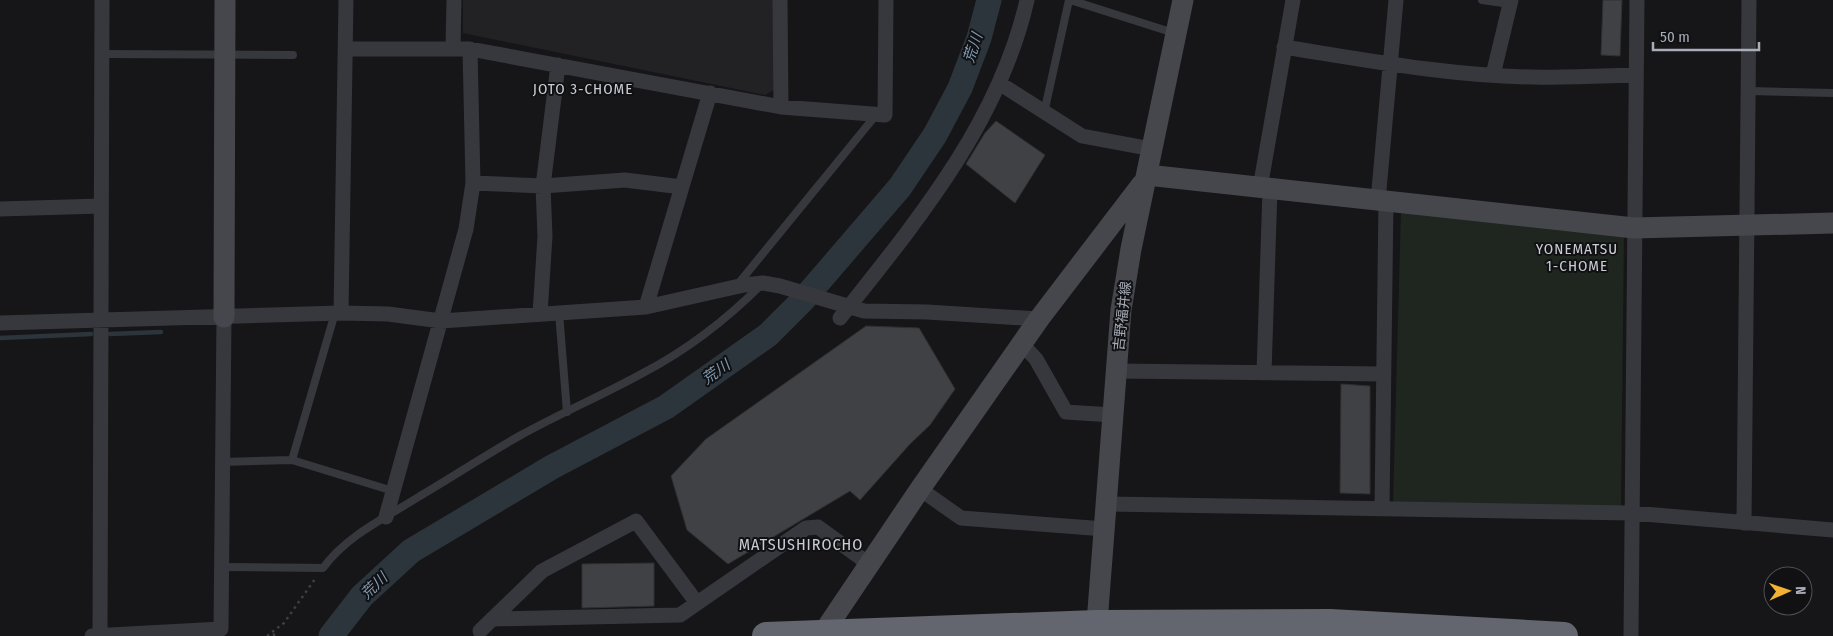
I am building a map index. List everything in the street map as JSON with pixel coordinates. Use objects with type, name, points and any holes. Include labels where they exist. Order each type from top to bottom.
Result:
[{"type":"highway","points":[[766,636],[1097,630],[1330,622],[1564,636]]},
{"type":"street","points":[[100,636],[102,0]]},
{"type":"street","points":[[92,636],[221,629],[225,0]]},
{"type":"street","points":[[338,313],[346,0]]},
{"type":"street","points":[[454,0],[454,47]]},
{"type":"street","points":[[780,0],[781,107]]},
{"type":"street","points":[[346,50],[454,47],[781,107],[885,115],[886,0]]},
{"type":"street","points":[[844,309],[942,186],[973,136],[999,83],[1021,27],[1027,0]]},
{"type":"street","name":"吉野福井線","points":[[1097,630],[1108,504],[1121,310],[1131,249],[1183,0]]},
{"type":"street","points":[[1264,373],[1265,188],[1284,47],[1293,0]]},
{"type":"street","points":[[1382,509],[1382,201],[1396,0]]},
{"type":"street","points":[[1632,636],[1637,0]]},
{"type":"street","points":[[1744,523],[1749,0]]},
{"type":"street","points":[[1493,75],[1510,2]]},
{"type":"street","points":[[1284,47],[1392,64],[1493,75],[1533,77],[1636,75]]},
{"type":"street","points":[[386,517],[466,229],[473,183],[470,49]]},
{"type":"street","points":[[540,314],[546,236],[543,186],[558,65]]},
{"type":"street","points":[[999,83],[1082,136],[1152,149]]},
{"type":"street","points":[[646,307],[710,94]]},
{"type":"street","points":[[822,635],[920,489],[1039,319],[1146,178],[1265,188],[1634,228],[1833,223]]},
{"type":"street","points":[[473,183],[543,186],[625,180],[682,188]]},
{"type":"street","points":[[0,209],[101,206]]},
{"type":"street","points":[[0,324],[338,313],[388,314],[441,321],[646,307],[737,286],[763,283],[780,286],[844,309],[1039,319]]},
{"type":"street","points":[[1022,344],[1036,359],[1066,412],[1114,415]]},
{"type":"street","points":[[1116,371],[1383,374]]},
{"type":"street","points":[[920,489],[961,518],[1105,529]]},
{"type":"street","points":[[1108,504],[1632,513],[1833,530]]},
{"type":"street","points":[[480,631],[542,571],[636,521],[697,603]]},
{"type":"street","points":[[492,619],[680,615],[806,528],[818,527],[869,564]]},
{"type":"lane","points":[[1044,113],[1070,0],[1082,2],[1176,33]]},
{"type":"lane","points":[[1482,0],[1510,2]]},
{"type":"lane","points":[[101,54],[293,55]]},
{"type":"lane","points":[[1749,91],[1833,93]]},
{"type":"lane","points":[[737,286],[876,115]]},
{"type":"lane","points":[[221,567],[323,568],[334,553],[386,517],[521,435],[644,373],[696,340],[742,304],[763,283]]},
{"type":"lane","points":[[292,460],[338,313]]},
{"type":"lane","points":[[559,313],[567,412]]},
{"type":"lane","points":[[222,462],[292,460],[393,491]]},
{"type":"path","points":[[267,636],[284,623],[323,568]]},
{"type":"path","points":[[274,631],[274,636]]},
{"type":"shaded area","points":[[463,0],[774,0],[774,90],[765,95],[463,33]]},
{"type":"shaded area","points":[[1401,210],[1624,234],[1621,507],[1393,503]]},
{"type":"building","points":[[1603,0],[1622,0],[1620,56],[1601,55]]},
{"type":"building","points":[[996,121],[1045,155],[1015,203],[966,164],[985,133]]},
{"type":"building","points":[[866,326],[919,328],[955,389],[930,425],[910,444],[860,500],[850,491],[728,564],[687,530],[671,476],[706,439]]},
{"type":"building","points":[[1341,384],[1370,386],[1370,494],[1340,493]]},
{"type":"building","points":[[654,563],[654,606],[582,608],[582,564]]},
{"type":"waterway","name":"荒川","points":[[331,636],[362,596],[411,551],[552,467],[666,407],[768,335],[802,301],[900,187],[935,135],[960,88],[979,38],[989,0]]},
{"type":"waterway","points":[[110,334],[161,332]]},
{"type":"waterway","points":[[0,338],[91,334]]},
{"type":"district","name":"JOTO 3-CHOME","points":[[583,89]]},
{"type":"district","name":"YONEMATSU 1-CHOME","points":[[1577,258]]},
{"type":"district","name":"MATSUSHIROCHO","points":[[801,544]]}]
